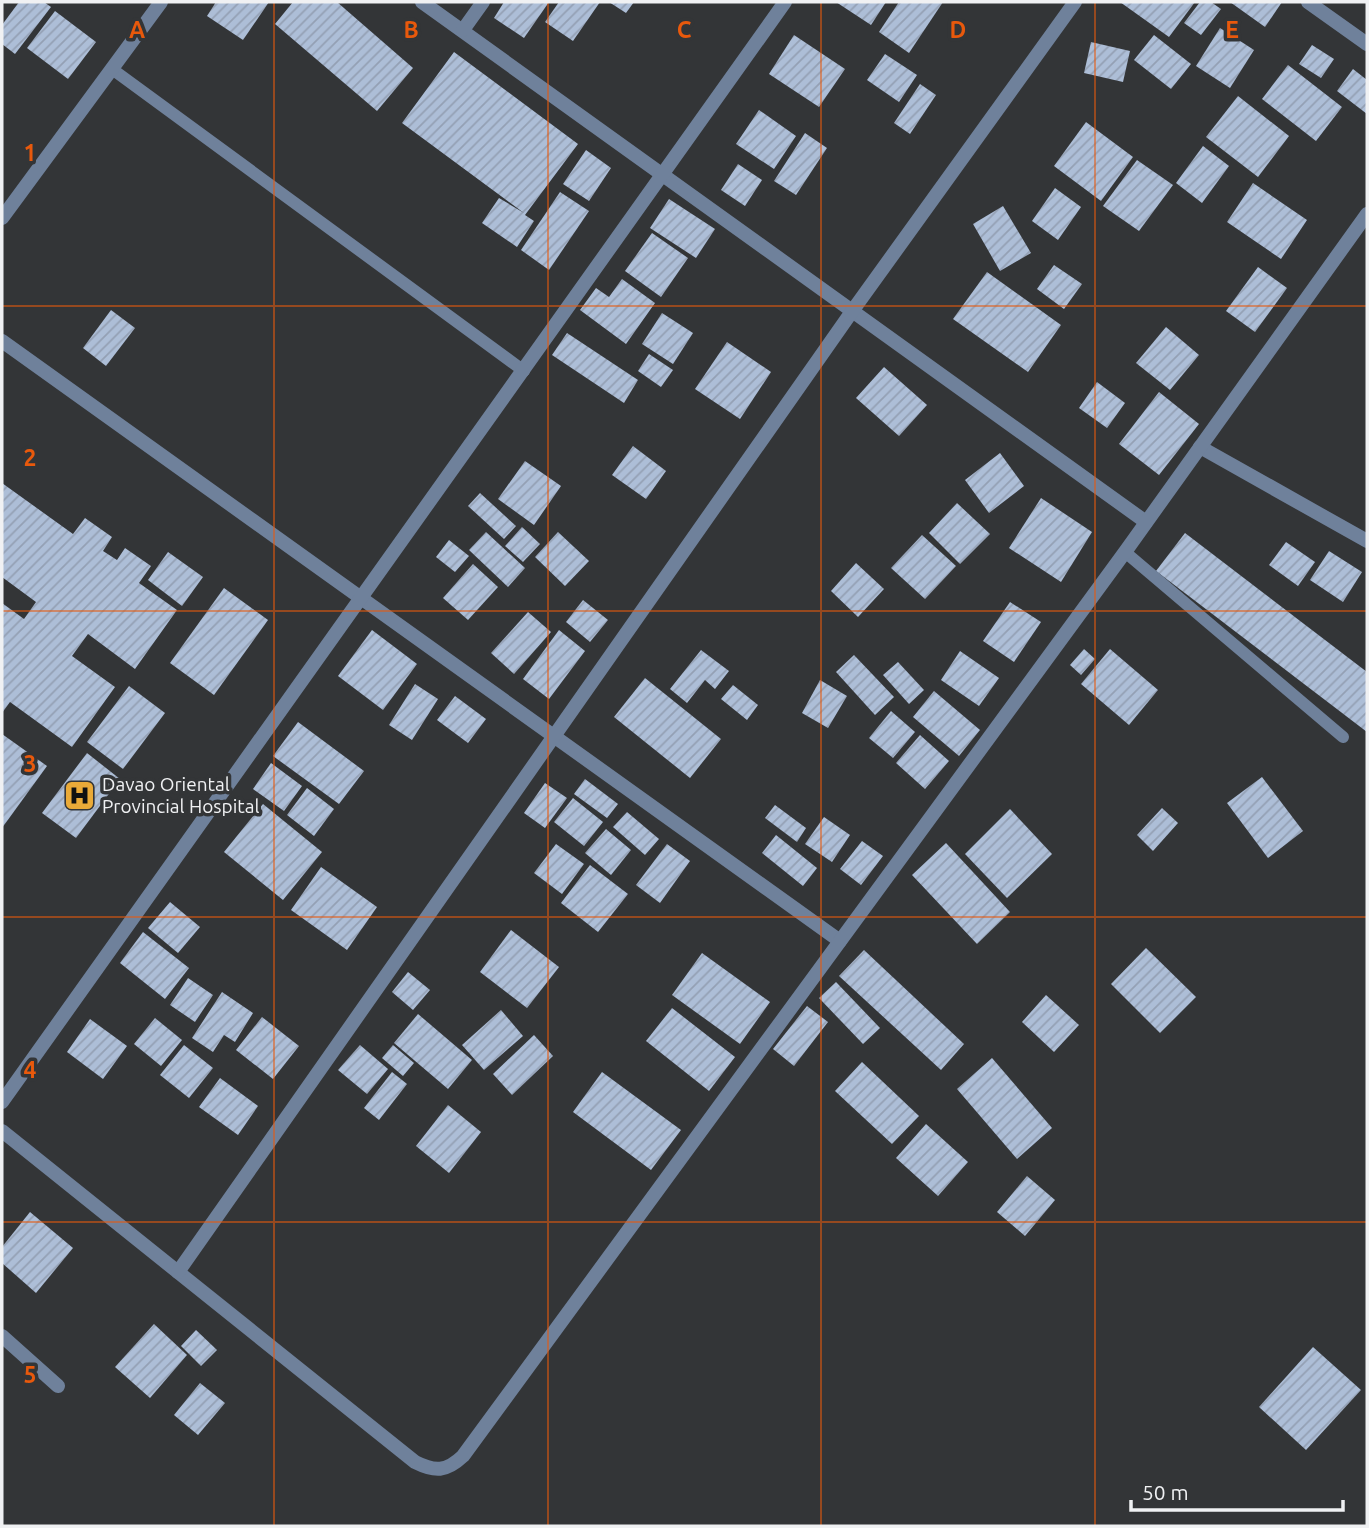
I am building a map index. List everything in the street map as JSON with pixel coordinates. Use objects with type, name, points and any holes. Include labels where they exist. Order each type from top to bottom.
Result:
[{"type":"street","points":[[2,218],[161,2]]},
{"type":"street","points":[[422,2],[664,173],[1146,522]]},
{"type":"street","points":[[463,30],[483,2]]},
{"type":"street","points":[[2,1102],[785,2]]},
{"type":"street","points":[[178,1272],[853,310],[1075,2]]},
{"type":"street","points":[[1308,2],[1367,44]]},
{"type":"street","points":[[2,1131],[415,1462],[440,1471],[452,1466],[463,1457],[1125,552],[1367,214]]},
{"type":"street","points":[[2,341],[840,941]]},
{"type":"street","points":[[1200,447],[1367,541]]},
{"type":"street","points":[[2,1336],[58,1386]]},
{"type":"lane","points":[[112,69],[524,370]]},
{"type":"lane","points":[[1125,552],[1343,737]]},
{"type":"building","points":[[19,2],[44,2],[51,7],[15,54],[2,44],[2,25]]},
{"type":"building","points":[[216,2],[269,2],[243,40],[207,16]]},
{"type":"building","points":[[293,2],[337,2],[413,68],[377,111],[275,24]]},
{"type":"building","points":[[504,2],[549,2],[524,38],[494,18]]},
{"type":"building","points":[[559,2],[600,2],[573,41],[545,22]]},
{"type":"building","points":[[609,2],[634,2],[626,13]]},
{"type":"building","points":[[836,2],[886,2],[871,25]]},
{"type":"building","points":[[899,2],[943,2],[909,53],[879,32]]},
{"type":"building","points":[[1120,2],[1195,2],[1169,37]]},
{"type":"building","points":[[1200,2],[1211,2],[1221,9],[1201,35],[1184,23]]},
{"type":"building","points":[[1230,2],[1282,2],[1265,27]]},
{"type":"building","points":[[55,11],[96,42],[68,79],[27,48]]},
{"type":"building","points":[[1220,28],[1254,50],[1230,88],[1196,66]]},
{"type":"building","points":[[794,35],[845,69],[819,107],[769,74]]},
{"type":"building","points":[[1154,35],[1191,64],[1171,89],[1134,60]]},
{"type":"building","points":[[1091,42],[1130,51],[1123,82],[1084,73]]},
{"type":"building","points":[[1312,45],[1334,59],[1321,78],[1299,64]]},
{"type":"building","points":[[454,52],[578,144],[525,215],[534,221],[517,247],[482,223],[499,198],[524,213],[402,123]]},
{"type":"building","points":[[885,54],[917,75],[899,102],[867,80]]},
{"type":"building","points":[[1288,65],[1342,107],[1316,141],[1262,99]]},
{"type":"building","points":[[1353,69],[1367,80],[1367,114],[1337,91]]},
{"type":"building","points":[[920,84],[936,95],[910,134],[894,123]]},
{"type":"building","points":[[1238,96],[1289,136],[1258,177],[1206,137]]},
{"type":"building","points":[[759,110],[796,136],[774,169],[736,144]]},
{"type":"building","points":[[1086,122],[1133,157],[1101,201],[1054,166]]},
{"type":"building","points":[[805,133],[827,148],[796,195],[774,181]]},
{"type":"building","points":[[1203,146],[1229,166],[1202,203],[1176,183]]},
{"type":"building","points":[[586,150],[611,168],[589,201],[563,184]]},
{"type":"building","points":[[1137,160],[1173,185],[1139,231],[1103,206]]},
{"type":"building","points":[[738,164],[762,180],[745,206],[721,190]]},
{"type":"building","points":[[1253,183],[1307,220],[1281,259],[1227,222]]},
{"type":"building","points":[[1055,188],[1081,207],[1058,240],[1032,221]]},
{"type":"building","points":[[560,192],[589,211],[549,270],[521,250]]},
{"type":"building","points":[[669,199],[715,229],[696,258],[650,228]]},
{"type":"building","points":[[1003,206],[1031,253],[1000,271],[973,224]]},
{"type":"building","points":[[652,233],[688,258],[661,297],[625,271]]},
{"type":"building","points":[[1054,265],[1082,284],[1064,309],[1037,289]]},
{"type":"building","points":[[1258,267],[1287,288],[1255,332],[1226,311]]},
{"type":"building","points":[[987,272],[1061,325],[1028,372],[953,319]]},
{"type":"building","points":[[622,279],[655,303],[626,344],[580,310],[596,288],[609,297]]},
{"type":"building","points":[[111,310],[135,328],[106,366],[83,348]]},
{"type":"building","points":[[662,313],[693,333],[673,364],[642,344]]},
{"type":"building","points":[[1166,327],[1199,355],[1170,390],[1136,363]]},
{"type":"building","points":[[567,333],[638,380],[624,403],[552,355]]},
{"type":"building","points":[[727,342],[771,372],[740,419],[695,389]]},
{"type":"building","points":[[649,354],[673,370],[661,387],[638,371]]},
{"type":"building","points":[[884,367],[927,405],[899,436],[856,398]]},
{"type":"building","points":[[1097,382],[1125,403],[1107,428],[1079,408]]},
{"type":"building","points":[[1159,392],[1199,424],[1159,475],[1119,444]]},
{"type":"building","points":[[633,446],[666,471],[646,499],[612,475]]},
{"type":"building","points":[[1000,453],[1024,486],[989,513],[965,480]]},
{"type":"building","points":[[525,461],[561,486],[534,525],[498,499]]},
{"type":"building","points":[[2,483],[73,534],[85,518],[112,537],[103,551],[117,560],[125,548],[151,566],[139,583],[177,610],[135,669],[88,634],[72,656],[115,687],[72,747],[10,702],[2,713],[2,603],[24,619],[36,602],[2,577]]},
{"type":"building","points":[[480,493],[516,526],[504,539],[468,506]]},
{"type":"building","points":[[1041,498],[1092,532],[1061,582],[1009,548]]},
{"type":"building","points":[[957,503],[990,534],[960,564],[929,533]]},
{"type":"building","points":[[522,527],[540,544],[523,562],[505,546]]},
{"type":"building","points":[[486,532],[525,568],[508,587],[469,550]]},
{"type":"building","points":[[558,532],[589,561],[565,586],[535,557]]},
{"type":"building","points":[[1185,533],[1367,672],[1367,732],[1156,571]]},
{"type":"building","points":[[922,535],[956,566],[925,599],[891,568]]},
{"type":"building","points":[[449,540],[469,556],[455,572],[436,557]]},
{"type":"building","points":[[1286,542],[1315,562],[1298,586],[1269,565]]},
{"type":"building","points":[[1329,551],[1362,572],[1343,602],[1310,580]]},
{"type":"building","points":[[168,552],[203,577],[182,606],[148,580]]},
{"type":"building","points":[[856,563],[884,589],[858,617],[831,591]]},
{"type":"building","points":[[473,564],[498,587],[468,620],[443,598]]},
{"type":"building","points":[[224,588],[268,620],[214,695],[170,663]]},
{"type":"building","points":[[583,600],[608,620],[590,642],[566,622]]},
{"type":"building","points":[[1010,602],[1041,622],[1014,662],[983,641]]},
{"type":"building","points":[[528,612],[551,632],[514,674],[491,653]]},
{"type":"building","points":[[372,630],[417,664],[383,710],[338,676]]},
{"type":"building","points":[[559,630],[585,651],[549,699],[523,679]]},
{"type":"building","points":[[1084,649],[1095,659],[1081,675],[1070,665]]},
{"type":"building","points":[[1110,649],[1158,690],[1129,725],[1081,684]]},
{"type":"building","points":[[701,650],[729,671],[715,689],[705,680],[687,703],[670,689]]},
{"type":"building","points":[[960,651],[999,678],[979,706],[941,680]]},
{"type":"building","points":[[854,655],[894,697],[875,715],[836,672]]},
{"type":"building","points":[[898,662],[924,690],[909,704],[883,675]]},
{"type":"building","points":[[645,678],[721,739],[690,778],[614,717]]},
{"type":"building","points":[[820,680],[847,696],[828,728],[802,713]]},
{"type":"building","points":[[415,684],[438,699],[412,740],[389,725]]},
{"type":"building","points":[[733,685],[758,705],[747,720],[721,699]]},
{"type":"building","points":[[129,686],[165,713],[123,769],[87,742]]},
{"type":"building","points":[[934,691],[980,730],[959,756],[913,717]]},
{"type":"building","points":[[455,696],[486,719],[468,743],[437,720]]},
{"type":"building","points":[[891,711],[915,732],[893,758],[869,738]]},
{"type":"building","points":[[298,722],[364,771],[339,804],[273,756]]},
{"type":"building","points":[[2,734],[47,766],[2,828]]},
{"type":"building","points":[[920,735],[949,761],[925,789],[896,763]]},
{"type":"building","points":[[87,753],[120,779],[76,838],[42,813]]},
{"type":"building","points":[[271,763],[302,786],[284,811],[253,789]]},
{"type":"building","points":[[1262,777],[1303,831],[1268,858],[1227,803]]},
{"type":"building","points":[[585,779],[618,804],[607,818],[574,794]]},
{"type":"building","points":[[545,783],[567,798],[545,828],[524,813]]},
{"type":"building","points":[[307,788],[334,809],[314,836],[287,815]]},
{"type":"building","points":[[573,798],[603,822],[584,846],[554,822]]},
{"type":"building","points":[[263,804],[322,852],[283,900],[224,852]]},
{"type":"building","points":[[775,805],[806,828],[797,842],[765,818]]},
{"type":"building","points":[[1162,808],[1178,823],[1153,851],[1137,835]]},
{"type":"building","points":[[1010,809],[1052,854],[1007,898],[965,854]]},
{"type":"building","points":[[627,812],[659,839],[645,855],[613,827]]},
{"type":"building","points":[[824,817],[850,835],[832,862],[805,844]]},
{"type":"building","points":[[606,829],[631,850],[611,875],[585,853]]},
{"type":"building","points":[[776,835],[817,868],[803,886],[762,853]]},
{"type":"building","points":[[862,841],[883,856],[861,885],[840,869]]},
{"type":"building","points":[[946,843],[1010,912],[977,944],[912,875]]},
{"type":"building","points":[[556,844],[584,864],[562,894],[534,873]]},
{"type":"building","points":[[667,844],[690,861],[660,903],[636,885]]},
{"type":"building","points":[[590,865],[628,894],[598,932],[561,903]]},
{"type":"building","points":[[321,867],[377,907],[347,950],[291,910]]},
{"type":"building","points":[[170,902],[200,927],[178,953],[148,928]]},
{"type":"building","points":[[511,930],[559,967],[527,1008],[480,972]]},
{"type":"building","points":[[143,932],[189,968],[165,999],[120,963]]},
{"type":"building","points":[[1146,948],[1196,997],[1160,1033],[1111,984]]},
{"type":"building","points":[[864,950],[964,1044],[941,1070],[839,976]]},
{"type":"building","points":[[702,953],[770,1002],[740,1044],[672,995]]},
{"type":"building","points":[[408,972],[430,990],[413,1010],[392,992]]},
{"type":"building","points":[[188,978],[213,995],[195,1022],[170,1005]]},
{"type":"building","points":[[836,982],[880,1028],[863,1044],[819,998]]},
{"type":"building","points":[[222,992],[253,1013],[235,1042],[224,1035],[213,1052],[192,1038]]},
{"type":"building","points":[[1046,995],[1079,1025],[1054,1052],[1022,1022]]},
{"type":"building","points":[[807,1006],[828,1022],[794,1066],[773,1049]]},
{"type":"building","points":[[672,1008],[735,1057],[709,1091],[646,1041]]},
{"type":"building","points":[[501,1010],[523,1036],[484,1070],[462,1045]]},
{"type":"building","points":[[418,1014],[472,1060],[448,1089],[394,1043]]},
{"type":"building","points":[[262,1017],[299,1046],[273,1079],[236,1050]]},
{"type":"building","points":[[155,1018],[182,1040],[161,1066],[134,1044]]},
{"type":"building","points":[[90,1019],[127,1046],[103,1079],[67,1052]]},
{"type":"building","points":[[534,1035],[553,1056],[512,1095],[493,1074]]},
{"type":"building","points":[[184,1045],[213,1068],[189,1098],[160,1075]]},
{"type":"building","points":[[360,1045],[388,1069],[367,1094],[338,1070]]},
{"type":"building","points":[[393,1045],[414,1063],[403,1076],[382,1058]]},
{"type":"building","points":[[992,1058],[1052,1128],[1017,1159],[957,1089]]},
{"type":"building","points":[[862,1062],[919,1116],[892,1144],[835,1091]]},
{"type":"building","points":[[392,1072],[407,1084],[379,1120],[364,1108]]},
{"type":"building","points":[[602,1072],[681,1130],[651,1170],[573,1112]]},
{"type":"building","points":[[220,1078],[258,1106],[238,1135],[199,1107]]},
{"type":"building","points":[[448,1105],[481,1132],[449,1173],[416,1146]]},
{"type":"building","points":[[926,1124],[968,1162],[938,1196],[896,1158]]},
{"type":"building","points":[[1027,1176],[1055,1200],[1025,1236],[997,1212]]},
{"type":"building","points":[[30,1212],[73,1248],[36,1293],[2,1263],[2,1247]]},
{"type":"building","points":[[154,1324],[187,1355],[150,1398],[115,1367]]},
{"type":"building","points":[[196,1330],[217,1350],[201,1366],[181,1346]]},
{"type":"building","points":[[1313,1347],[1361,1390],[1306,1450],[1259,1407]]},
{"type":"building","points":[[200,1383],[225,1403],[198,1435],[174,1415]]},
{"type":"place","name":"Davao Oriental Provincial Hospital","points":[[79,795]]}]
